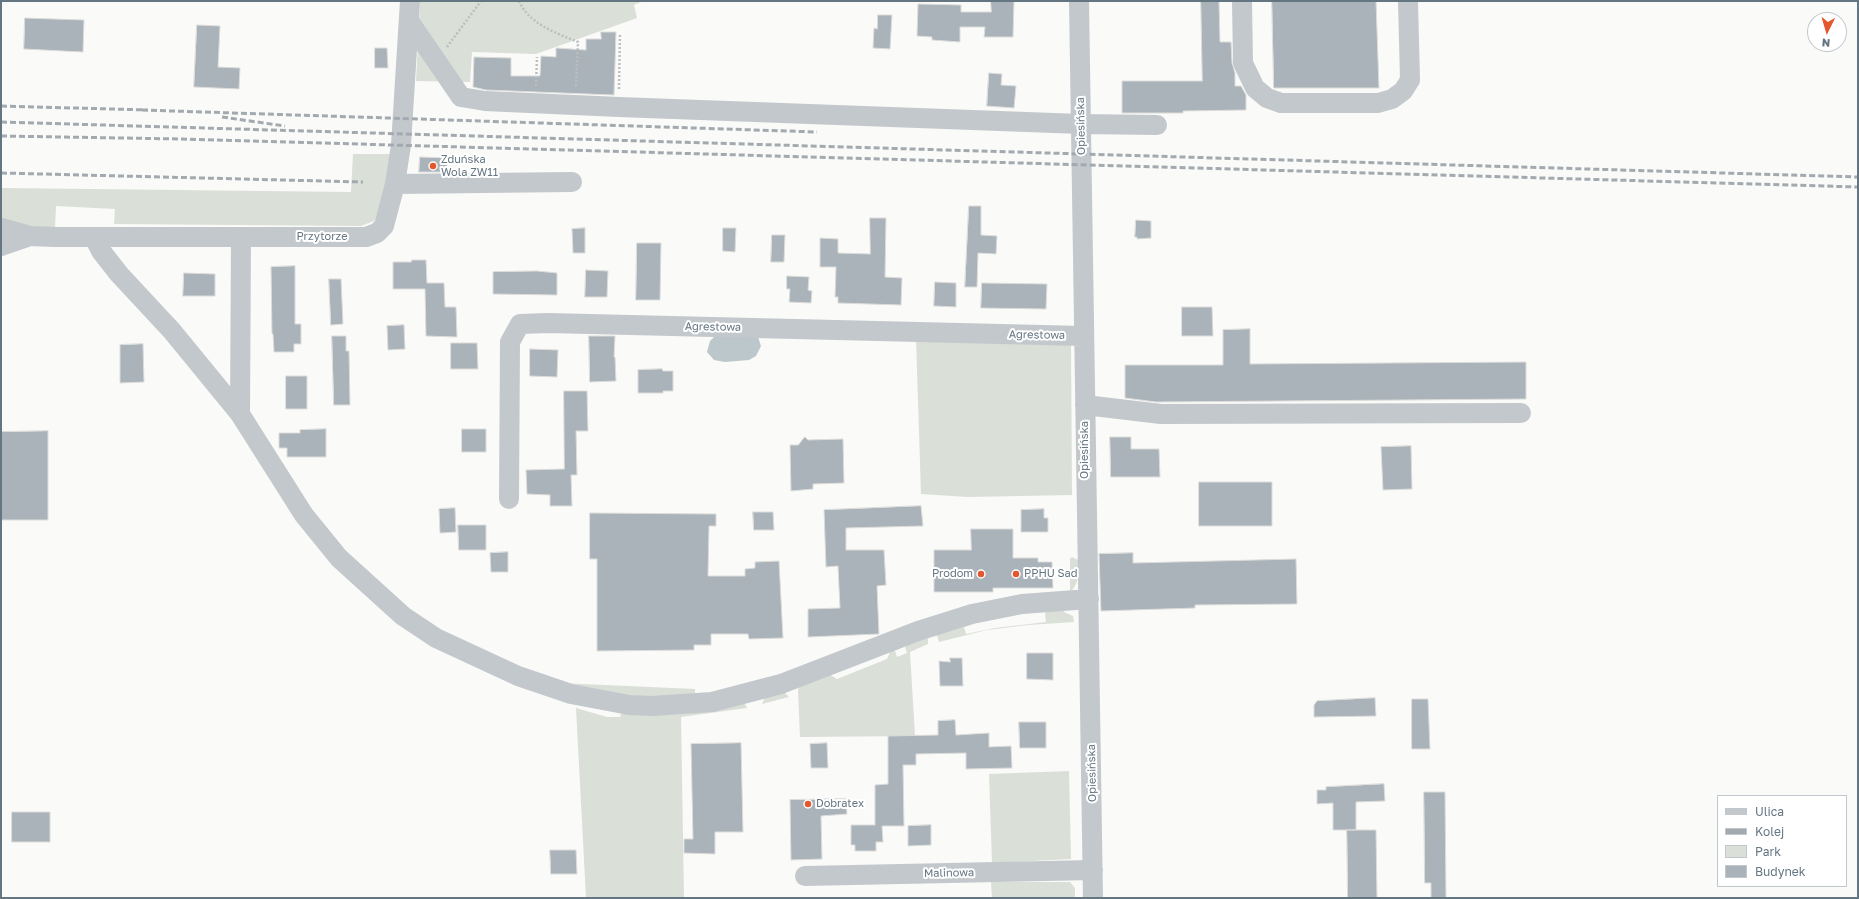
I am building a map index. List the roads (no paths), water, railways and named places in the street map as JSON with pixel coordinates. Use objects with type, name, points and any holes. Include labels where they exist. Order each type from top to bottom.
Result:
[{"type":"street","name":"Przytorze","points":[[30,236],[366,237],[377,233],[384,226],[395,184],[401,145],[410,1]]},
{"type":"street","name":"Opiesińska","points":[[1079,1],[1083,336],[1089,599],[1093,898]]},
{"type":"street","points":[[1242,1],[1243,63],[1255,88],[1267,98],[1281,102],[1370,103],[1378,103],[1392,99],[1403,91],[1410,80],[1408,1]]},
{"type":"street","points":[[409,21],[461,97],[485,101],[1081,124],[1157,125]]},
{"type":"street","points":[[395,184],[572,182]]},
{"type":"street","points":[[1,228],[30,236]]},
{"type":"street","points":[[1,246],[30,236]]},
{"type":"street","points":[[94,237],[101,251],[119,274],[172,331],[240,414],[304,516],[339,558],[403,616],[436,638],[518,676],[571,694],[629,705],[652,706],[712,702],[781,684],[918,631],[972,614],[1022,604],[1089,599]]},
{"type":"street","points":[[240,414],[241,237]]},
{"type":"street","name":"Agrestowa","points":[[509,499],[510,342],[520,324],[548,323],[1083,336]]},
{"type":"street","points":[[1085,405],[1161,414],[1521,413]]},
{"type":"street","name":"Malinowa","points":[[806,876],[1093,870]]},
{"type":"railway","points":[[1,106],[148,110]]},
{"type":"railway","points":[[142,110],[817,132]]},
{"type":"railway","points":[[222,117],[285,126]]},
{"type":"railway","points":[[1,122],[1858,177]]},
{"type":"railway","points":[[1,136],[182,139],[1858,187]]},
{"type":"railway","points":[[1,173],[363,182]]},
{"type":"place","name":"Zduńska Wola ZW11","points":[[433,166]]},
{"type":"place","name":"Prodom","points":[[981,574]]},
{"type":"place","name":"PPHU Sad","points":[[1016,574]]},
{"type":"place","name":"Dobratex","points":[[808,804]]}]
